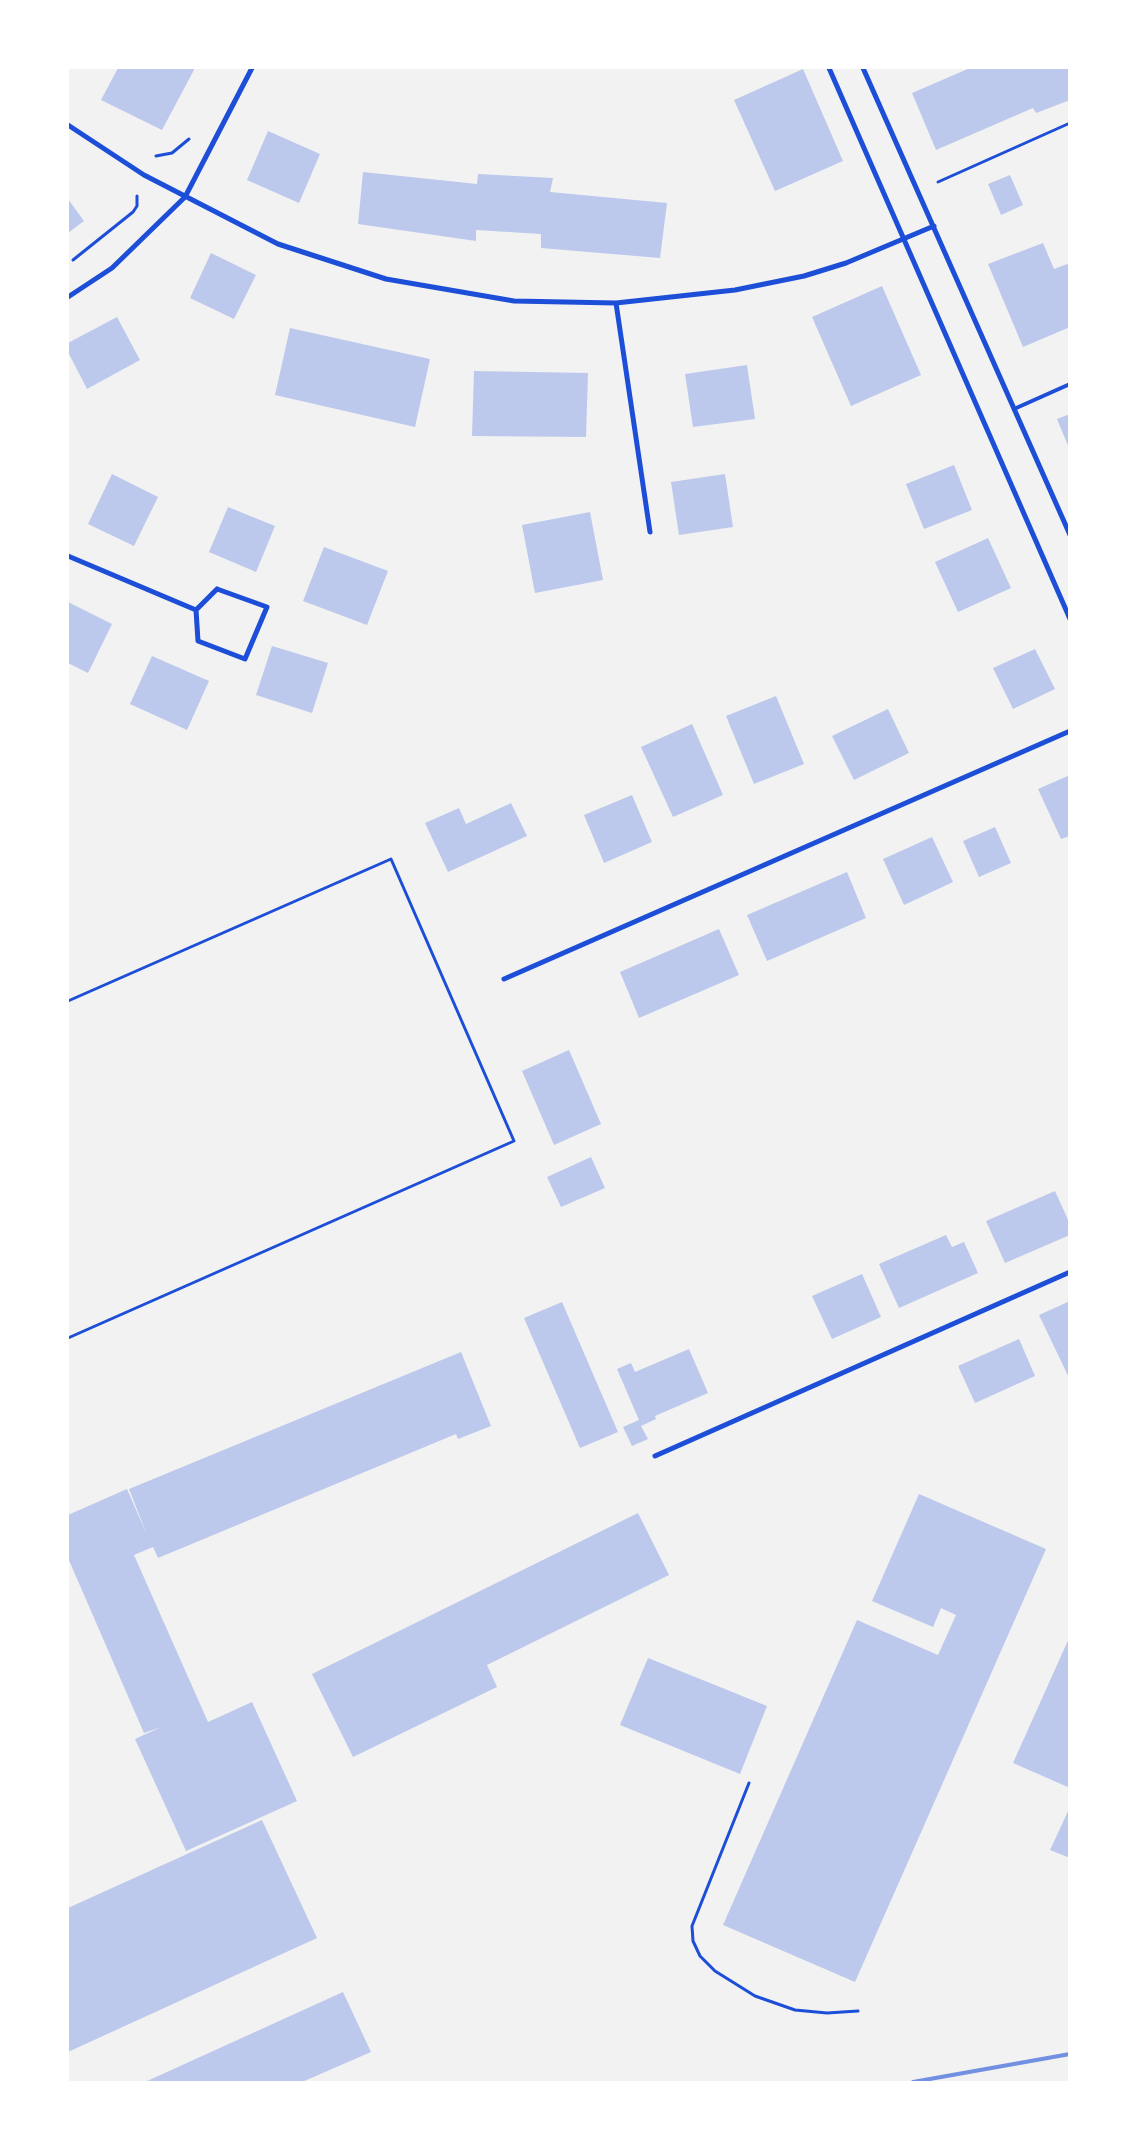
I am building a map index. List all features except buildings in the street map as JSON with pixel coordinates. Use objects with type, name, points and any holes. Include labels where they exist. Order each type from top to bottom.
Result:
[{"type":"street","points":[[68,297],[112,268],[185,197],[252,68]]},
{"type":"street","points":[[829,68],[1070,619]]},
{"type":"street","points":[[863,68],[1070,535]]},
{"type":"street","points":[[68,125],[144,175],[278,244],[386,279],[514,300],[616,303],[735,290],[804,276],[846,262],[934,226]]},
{"type":"street","points":[[616,303],[650,532]]},
{"type":"street","points":[[68,556],[196,610]]},
{"type":"street","points":[[217,590],[266,607],[245,659],[198,641],[196,610],[217,590]]},
{"type":"street","points":[[504,979],[1070,731]]},
{"type":"street","points":[[655,1456],[1070,1272]]},
{"type":"lane","points":[[1014,409],[1070,384]]},
{"type":"path","points":[[919,191],[1070,123]]},
{"type":"path","points":[[155,156],[172,153],[181,147],[193,133]]},
{"type":"path","points":[[73,260],[133,212],[138,201],[134,192]]},
{"type":"path","points":[[68,1001],[391,859],[514,1141],[68,1338]]},
{"type":"path","points":[[748,1783],[692,1926],[693,1941],[700,1956],[715,1971],[755,1996],[795,2010],[827,2013],[858,2011]]},
{"type":"railway","points":[[913,2082],[1070,2054]]}]
